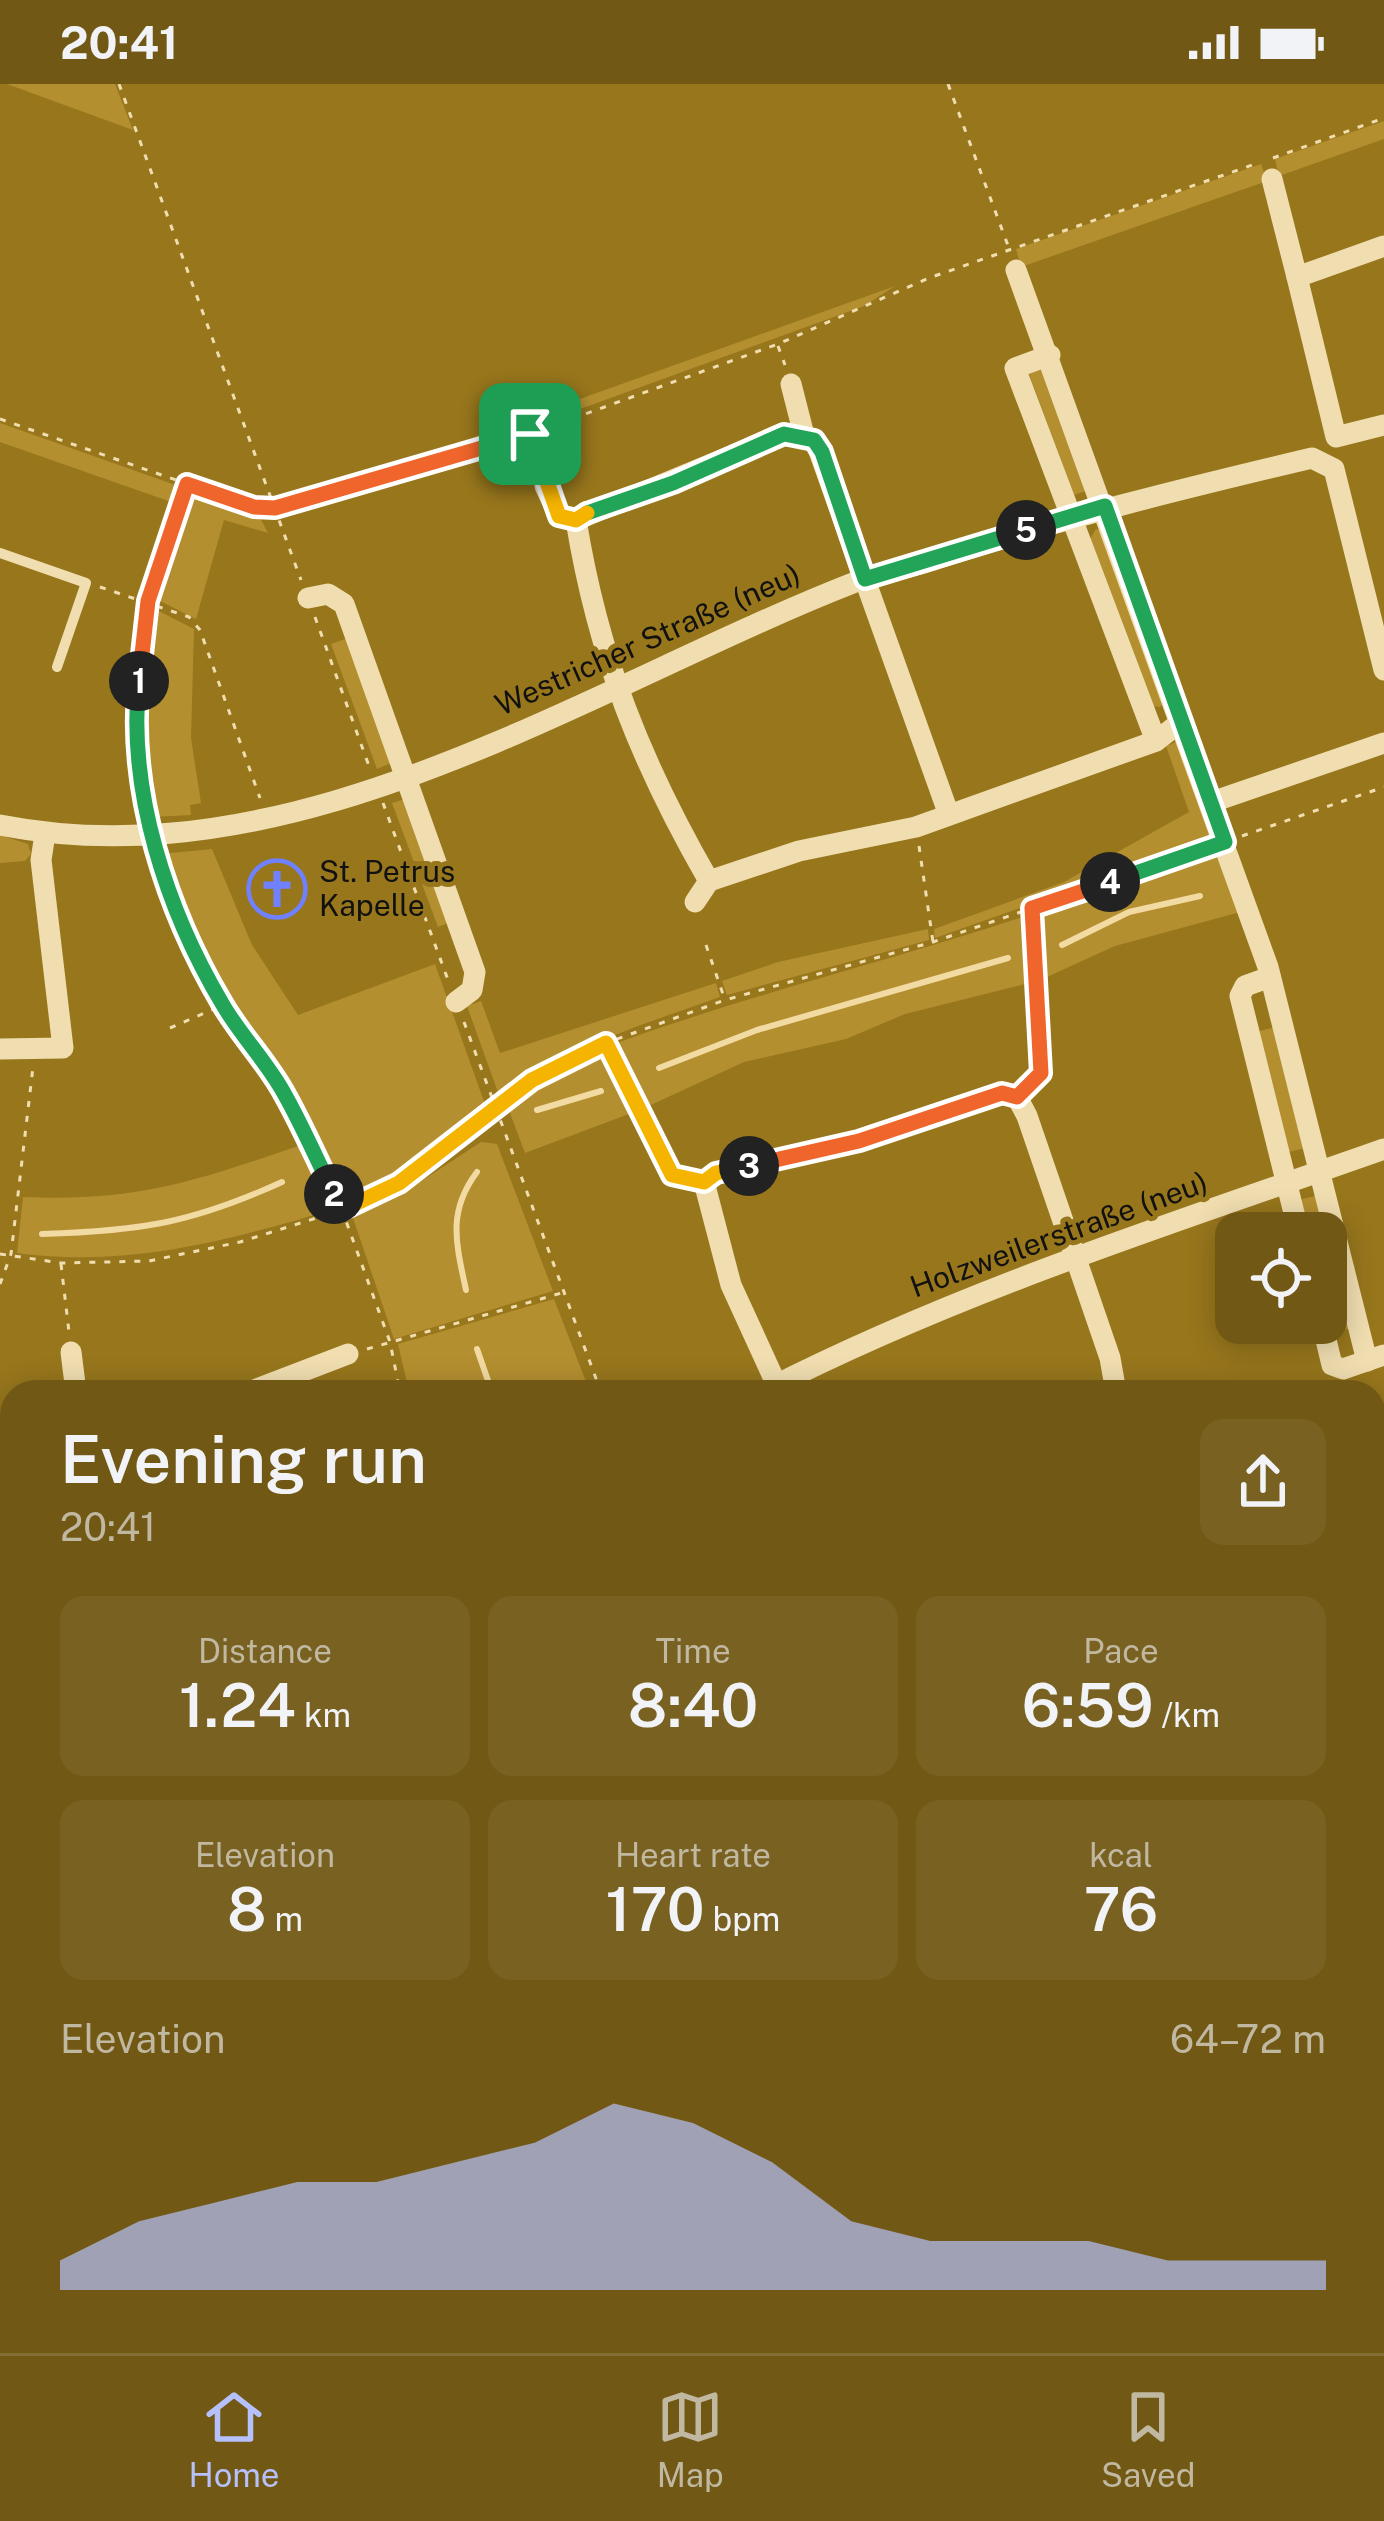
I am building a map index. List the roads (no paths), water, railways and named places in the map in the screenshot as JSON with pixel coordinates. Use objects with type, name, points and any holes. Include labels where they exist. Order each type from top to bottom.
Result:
[{"type":"street","points":[[1272,179],[1336,437],[1325,461],[1334,469],[1382,655]]},
{"type":"street","points":[[1297,277],[1384,246]]},
{"type":"street","points":[[1013,260],[1212,802],[1269,972],[1319,1172],[1376,1358],[1343,1370],[1332,1365],[1327,1344]]},
{"type":"street","points":[[1050,355],[1015,368],[1156,741]]},
{"type":"street","points":[[791,384],[804,435],[822,452],[949,815]]},
{"type":"street","points":[[1336,437],[1384,425]]},
{"type":"street","points":[[545,486],[559,516],[576,520],[784,434],[804,435]]},
{"type":"street","name":"Westricher Straße (neu)","points":[[0,825],[45,834],[149,832],[267,818],[409,775],[865,579],[1105,506],[1312,458],[1325,461]]},
{"type":"street","points":[[576,520],[588,595],[617,689],[654,786],[709,881]]},
{"type":"street","points":[[308,598],[328,594],[344,604],[409,775],[476,972],[472,990],[456,1002]]},
{"type":"street","points":[[695,902],[709,881],[799,850],[949,815],[1156,741],[1182,722]]},
{"type":"street","points":[[1212,802],[1384,743]]},
{"type":"street","points":[[0,1049],[64,1048],[41,860],[45,834]]},
{"type":"street","points":[[1269,972],[1245,986],[1240,996],[1293,1212]]},
{"type":"street","points":[[769,1380],[731,1285],[704,1182],[716,1173],[859,1141],[1002,1093],[1017,1097],[1114,1380]]},
{"type":"street","name":"Holzweilerstraße (neu)","points":[[793,1380],[915,1320],[1072,1258],[1384,1149]]},
{"type":"street","points":[[71,1352],[74,1380]]},
{"type":"street","points":[[280,1380],[348,1354]]},
{"type":"lane","points":[[0,553],[86,583],[57,667]]},
{"type":"waterway","points":[[1062,945],[1129,912],[1200,896]]},
{"type":"waterway","points":[[659,1068],[757,1030],[1008,958]]},
{"type":"waterway","points":[[537,1110],[601,1091]]},
{"type":"waterway","points":[[466,1290],[457,1243],[458,1215],[477,1172]]},
{"type":"waterway","points":[[42,1234],[109,1230],[193,1216],[282,1182]]},
{"type":"waterway","points":[[477,1349],[488,1380]]},
{"type":"place","name":"St. Petrus Kapelle","points":[[277,889]]}]
